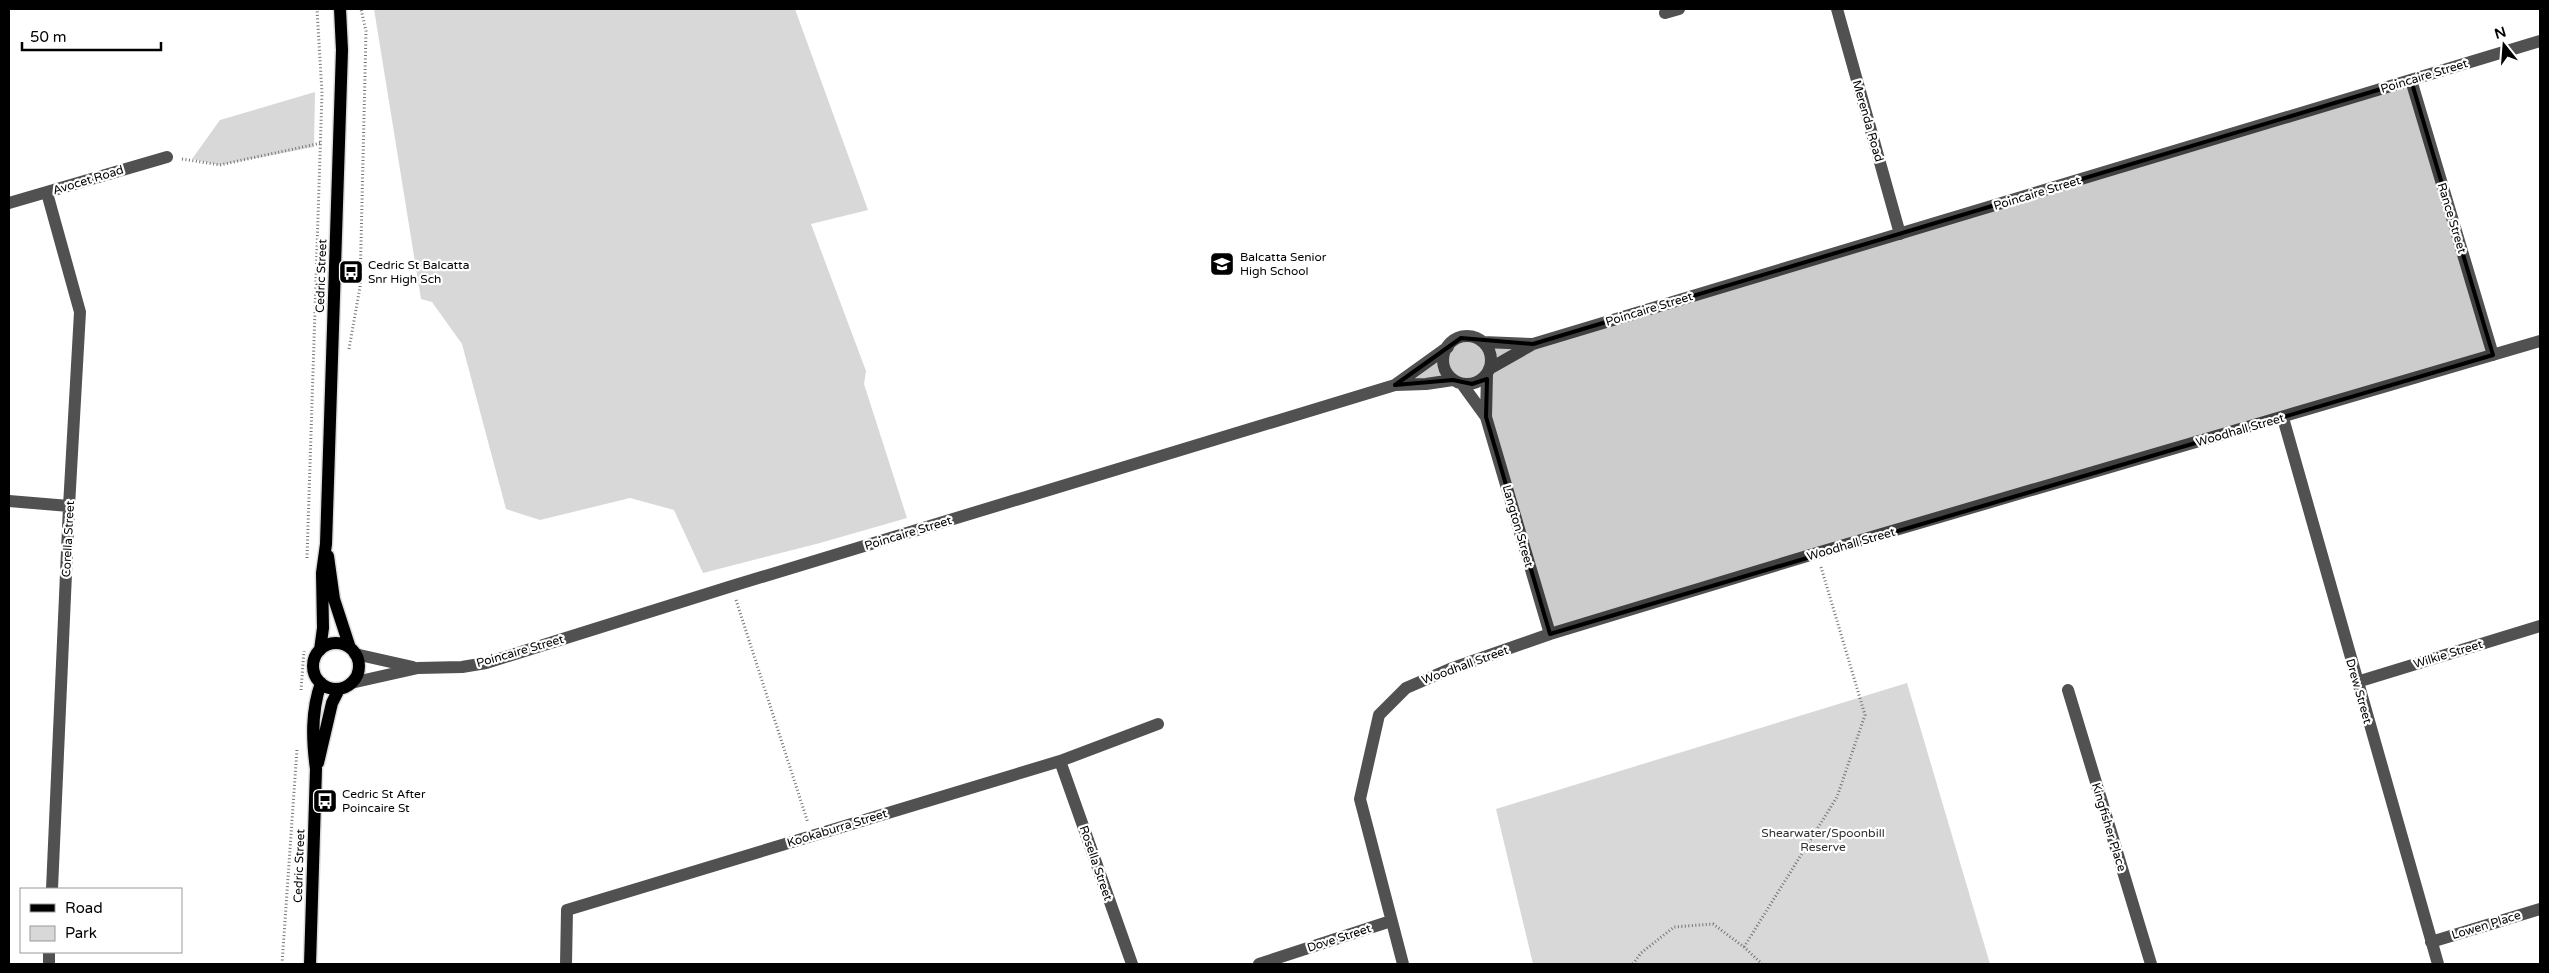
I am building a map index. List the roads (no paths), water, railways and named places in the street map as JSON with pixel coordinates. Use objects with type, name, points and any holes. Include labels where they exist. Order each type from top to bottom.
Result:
[{"type":"main road","name":"Cedric Street","points":[[310,964],[316,769],[313,744],[316,699],[321,684],[313,667],[320,650],[323,628],[322,573],[326,544],[342,50],[340,9]]},
{"type":"main road","name":"Cedric Street","points":[[316,769],[332,704],[358,669],[334,599],[326,544]]},
{"type":"main road","points":[[320,650],[332,644],[352,651]]},
{"type":"main road","points":[[321,684],[330,688],[345,686]]},
{"type":"street","points":[[1665,13],[1679,9]]},
{"type":"street","name":"Merenda Road","points":[[1837,9],[1900,234]]},
{"type":"street","name":"Poincaire Street","points":[[1488,371],[1533,344],[2540,41]]},
{"type":"street","name":"Rance Street","points":[[2411,80],[2493,355]]},
{"type":"street","name":"Avocet Road","points":[[9,204],[167,157]]},
{"type":"street","name":"Corella Street","points":[[47,193],[80,312],[69,506],[52,888]]},
{"type":"street","points":[[1464,337],[1472,337],[1482,342],[1490,352],[1488,371],[1476,382],[1458,382],[1447,373],[1444,364],[1444,355],[1448,347],[1454,341],[1464,337]]},
{"type":"street","name":"Woodhall Street","points":[[1403,964],[1390,921],[1360,799],[1379,715],[1406,688],[1550,634],[1817,553],[2283,418],[2540,341]]},
{"type":"street","name":"Poincaire Street","points":[[1482,342],[1533,344]]},
{"type":"street","name":"Poincaire Street","points":[[1395,385],[1448,347]]},
{"type":"street","name":"Langton Street","points":[[1488,371],[1486,417],[1550,634]]},
{"type":"street","name":"Poincaire Street","points":[[345,686],[418,668],[462,667],[486,663],[732,586],[1395,385],[1458,382]]},
{"type":"street","name":"Langton Street","points":[[1458,382],[1486,417]]},
{"type":"street","name":"Drew Street","points":[[2283,418],[2438,964]]},
{"type":"street","points":[[9,501],[69,506]]},
{"type":"street","name":"Wilkie Street","points":[[2357,682],[2540,626]]},
{"type":"street","name":"Poincaire Street","points":[[352,651],[418,668]]},
{"type":"street","name":"Kingfisher Place","points":[[2068,690],[2151,964]]},
{"type":"street","name":"Kookaburra Street","points":[[566,964],[567,910],[1060,761],[1158,724]]},
{"type":"street","name":"Rosella Street","points":[[1060,761],[1132,964]]},
{"type":"street","name":"Lowen Place","points":[[2431,942],[2540,909]]},
{"type":"street","name":"Dove Street","points":[[1259,964],[1390,921]]},
{"type":"place","name":"Balcatta Senior High School","points":[[1222,264]]},
{"type":"place","name":"Cedric St Balcatta Snr High Sch","points":[[351,272]]},
{"type":"place","name":"Cedric St After Poincaire St","points":[[325,801]]},
{"type":"park label","name":"Shearwater/Spoonbill Reserve","points":[[1823,840]]}]
